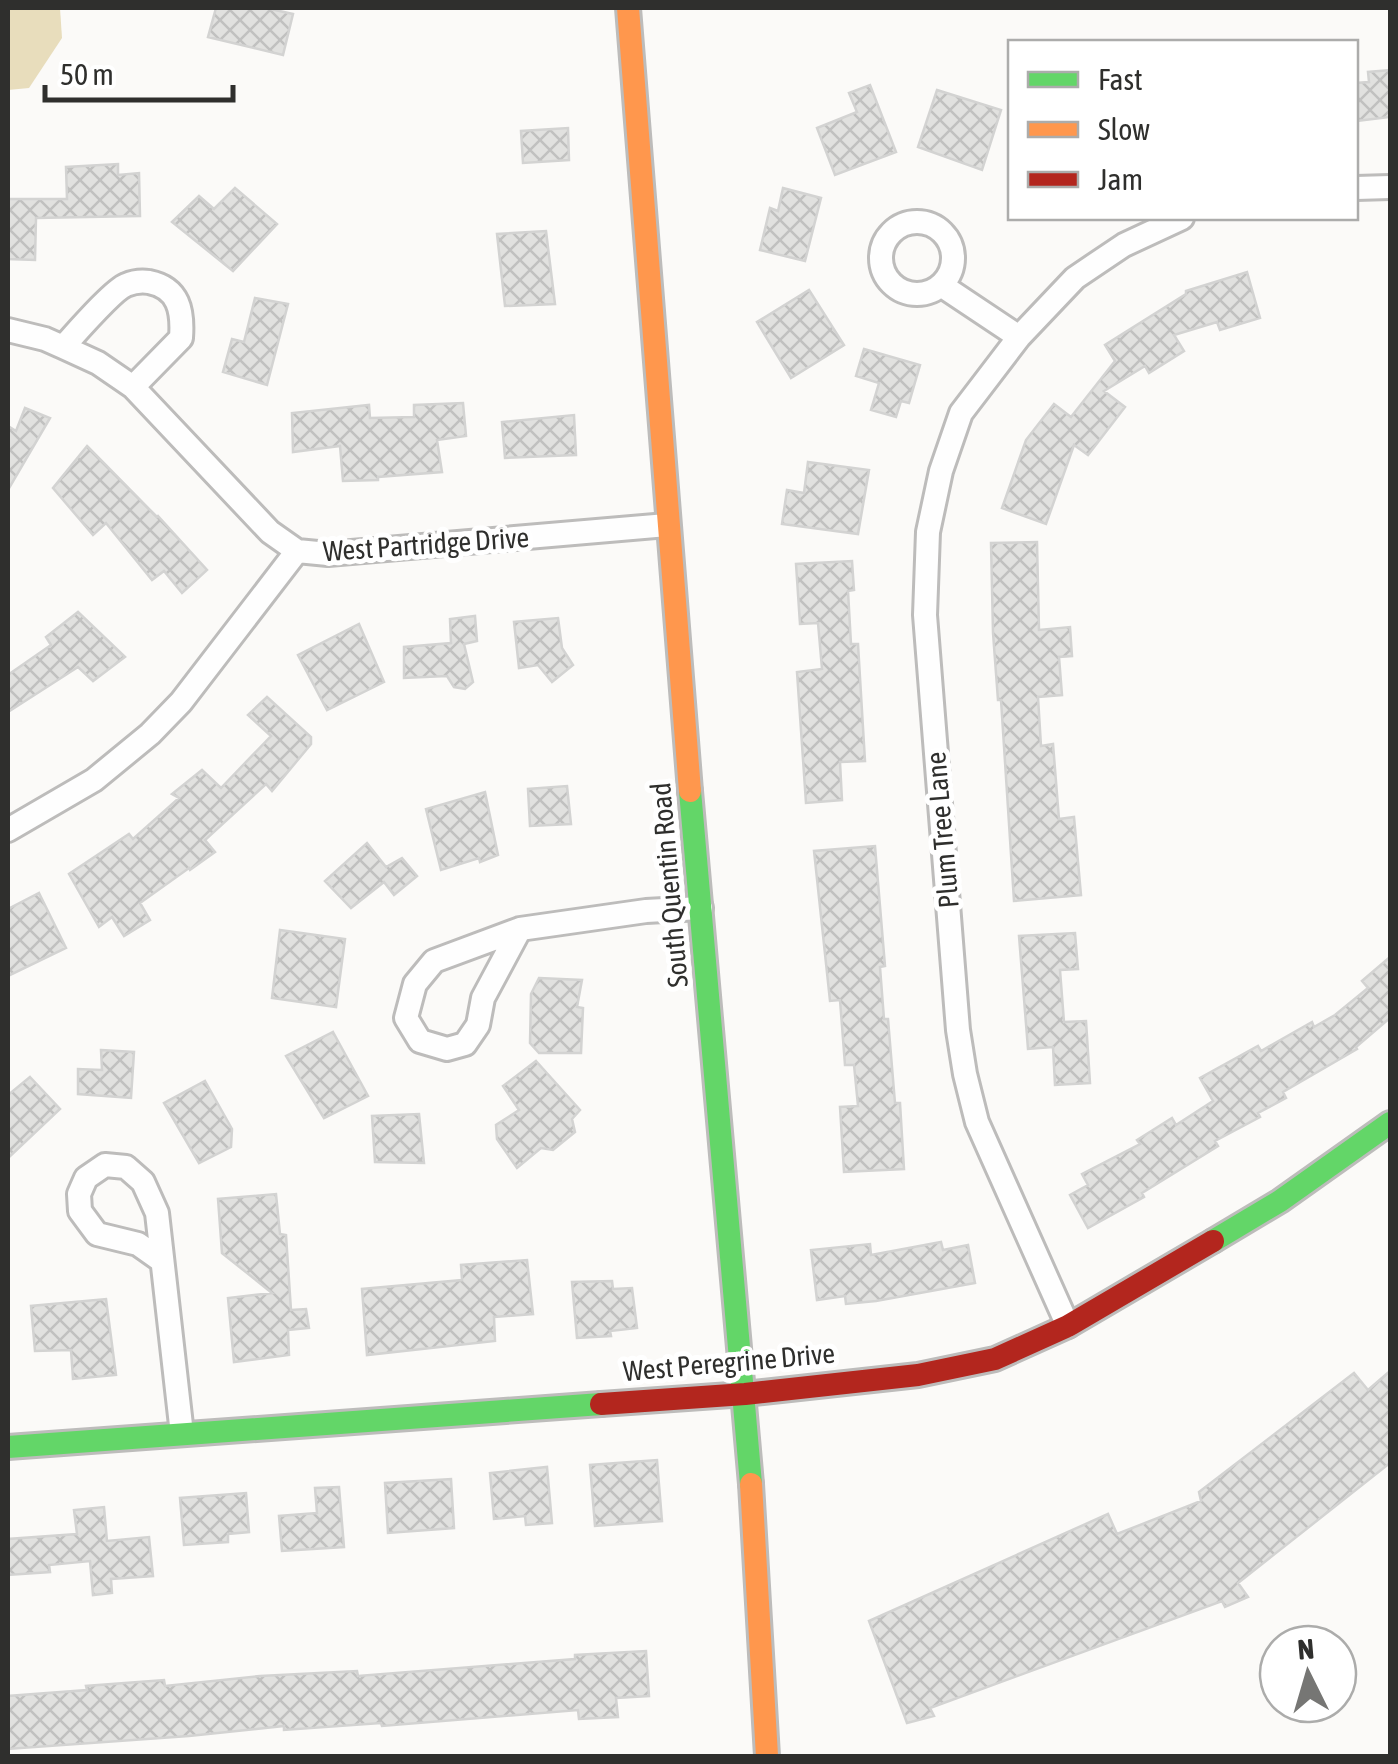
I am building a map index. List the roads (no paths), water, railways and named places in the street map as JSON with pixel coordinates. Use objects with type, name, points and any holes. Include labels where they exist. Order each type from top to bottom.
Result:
[{"type":"main road","name":"South Quentin Road","points":[[628,8],[667,525],[745,1394],[766,1756]]},
{"type":"main road","name":"West Peregrine Drive","points":[[8,1447],[745,1394],[918,1374],[995,1359],[1068,1326],[1280,1201],[1390,1123]]},
{"type":"street","points":[[1358,188],[1390,186]]},
{"type":"street","name":"Plum Tree Lane","points":[[1068,1326],[977,1122],[965,1074],[924,615],[928,532],[961,413],[1019,338],[1075,278],[1124,245],[1178,220]]},
{"type":"street","points":[[62,346],[123,285],[144,281],[165,286],[175,298],[182,320],[181,338],[133,386]]},
{"type":"street","points":[[941,285],[1019,338]]},
{"type":"street","name":"West Partridge Drive","points":[[8,330],[62,346],[133,386],[270,532],[296,551],[328,554],[667,525]]},
{"type":"street","points":[[8,830],[94,780],[150,734],[182,702],[296,551]]},
{"type":"street","points":[[520,929],[483,998],[478,1024],[465,1044],[447,1049],[420,1041],[406,1018],[415,984],[434,960],[520,929],[646,911],[700,908]]},
{"type":"street","points":[[162,1261],[138,1244],[98,1234],[80,1211],[79,1194],[86,1178],[105,1165],[126,1166],[144,1182],[157,1212],[182,1434]]}]
